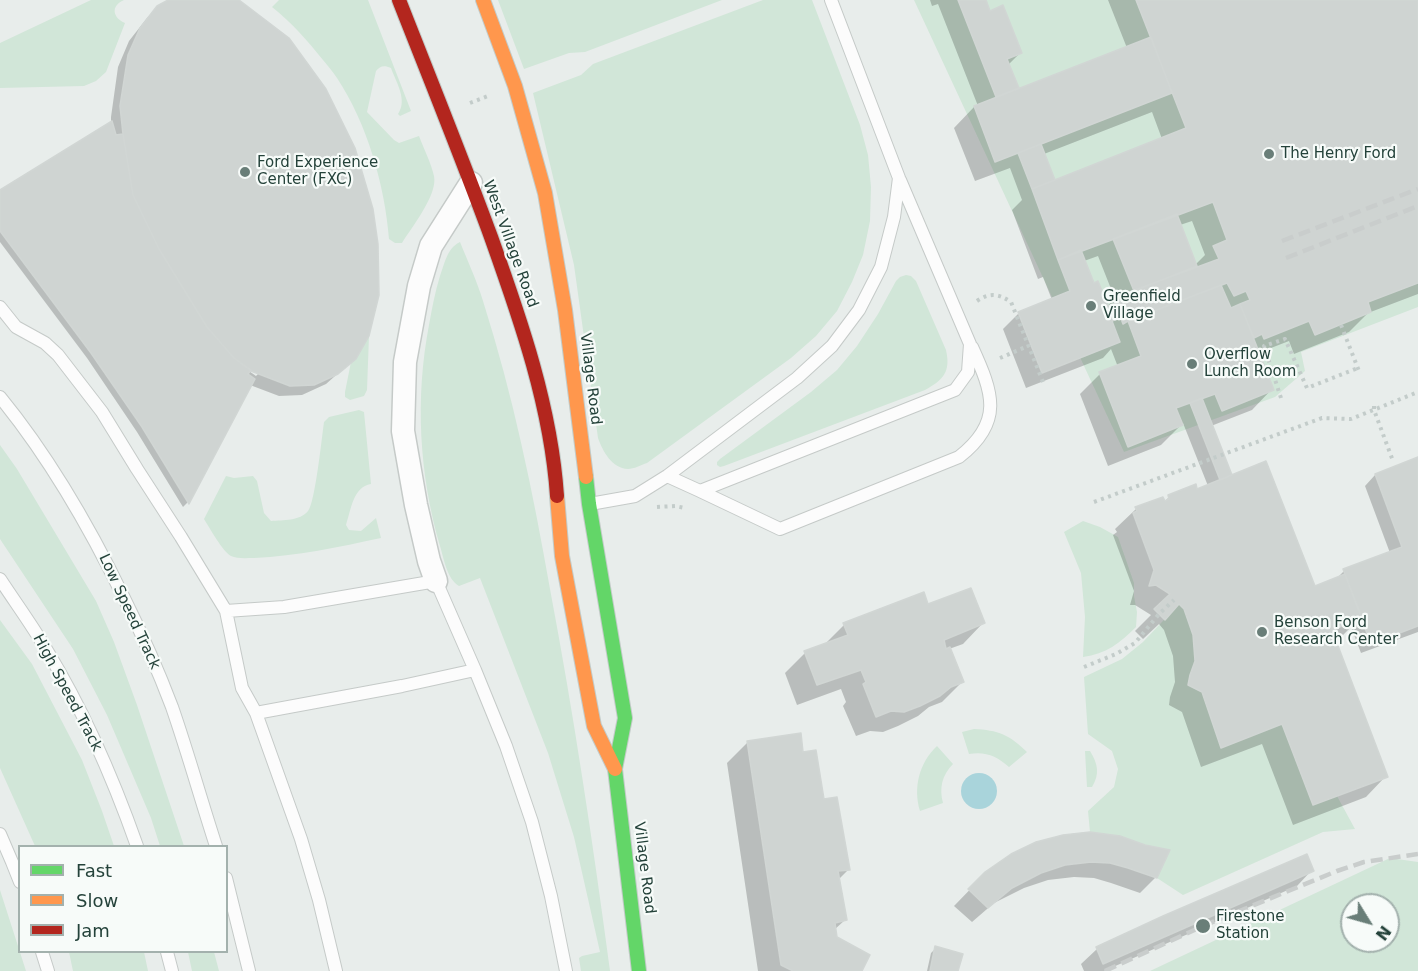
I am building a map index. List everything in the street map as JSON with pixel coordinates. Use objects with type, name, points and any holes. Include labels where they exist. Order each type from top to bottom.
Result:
[{"type":"street","name":"West Village Road","points":[[399,0],[509,287],[547,420],[555,464],[574,506]]},
{"type":"street","name":"Village Road","points":[[483,0],[515,86],[545,193],[576,391],[574,506],[562,556],[594,726],[615,769]]},
{"type":"street","points":[[436,581],[416,505],[403,431],[405,362],[419,286],[431,246],[471,183]]},
{"type":"street","name":"Village Road","points":[[574,506],[625,718],[615,769],[639,971]]},
{"type":"lane","points":[[667,476],[780,529],[959,457],[969,450],[987,425],[991,408],[982,370],[899,178],[831,0]]},
{"type":"lane","points":[[574,506],[636,496],[667,476],[797,378],[832,346],[859,310],[881,267],[894,217],[899,178]]},
{"type":"lane","points":[[0,308],[16,327],[45,343],[58,354],[102,412],[226,611],[242,688],[256,713],[304,849],[336,971]]},
{"type":"lane","points":[[700,491],[955,390],[968,372],[970,344]]},
{"type":"lane","name":"Low Speed Track","points":[[0,397],[17,417],[64,488],[105,558],[171,707],[216,845]]},
{"type":"lane","name":"High Speed Track","points":[[0,579],[46,648],[89,727],[137,845]]},
{"type":"lane","points":[[226,611],[284,607],[436,581],[476,670],[506,746],[532,822],[551,896],[566,971]]},
{"type":"lane","points":[[256,713],[476,670]]},
{"type":"lane","points":[[0,834],[18,877]]},
{"type":"lane","points":[[228,887],[249,971]]},
{"type":"lane","points":[[43,953],[48,971]]},
{"type":"lane","points":[[168,953],[172,971]]},
{"type":"path","points":[[460,107],[497,93]]},
{"type":"path","points":[[977,301],[982,297],[1001,295],[1011,302],[1043,382]]},
{"type":"path","points":[[1281,398],[1264,346],[1285,339],[1307,388],[1359,370],[1341,325]]},
{"type":"path","points":[[1000,358],[1029,344]]},
{"type":"path","points":[[1094,502],[1322,418],[1351,419],[1418,392]]},
{"type":"path","points":[[1374,408],[1392,461]]},
{"type":"path","points":[[1084,667],[1116,654],[1135,643],[1174,600]]},
{"type":"green space","points":[[91,0],[124,0],[117,5],[115,12],[118,18],[125,23],[106,72],[96,81],[84,86],[0,88],[0,43]]},
{"type":"green space","points":[[279,0],[368,0],[411,111],[400,116],[398,114],[402,103],[400,91],[391,68],[384,66],[376,71],[367,112],[399,143],[419,136],[434,176],[428,202],[402,243],[395,243],[389,239],[379,177],[373,156],[348,96],[334,74],[311,46],[272,7]]},
{"type":"green space","points":[[498,0],[722,0],[585,52],[569,53],[524,69]]},
{"type":"green space","points":[[763,0],[812,0],[860,125],[868,155],[871,187],[870,221],[863,255],[837,311],[816,336],[791,358],[647,463],[630,469],[622,468],[609,458],[598,438],[574,265],[533,93],[581,75],[593,64]]},
{"type":"green space","name":"The Henry Ford","points":[[914,0],[1418,0],[1418,307],[1301,352],[1305,371],[1275,397],[1124,452]]},
{"type":"green space","points":[[460,242],[478,286],[494,336],[529,480],[575,732],[610,971],[581,971],[579,958],[600,952],[574,837],[548,753],[480,578],[459,586],[449,574],[427,491],[421,436],[425,353],[438,282],[449,252]]},
{"type":"green space","points":[[906,275],[916,281],[946,350],[946,370],[941,379],[925,390],[724,466],[717,465],[720,459],[837,370],[857,346],[896,281]]},
{"type":"green space","points":[[369,336],[367,390],[364,396],[350,400],[345,397],[345,392],[351,362]]},
{"type":"green space","points":[[359,410],[364,412],[371,484],[356,494],[346,525],[349,530],[361,531],[376,518],[381,538],[318,551],[270,557],[239,558],[228,554],[204,519],[226,476],[234,478],[253,476],[257,481],[264,513],[271,521],[301,517],[311,506],[324,422],[329,417]]},
{"type":"green space","points":[[0,445],[17,469],[96,601],[137,705],[184,845],[160,845],[151,818],[107,715],[73,649],[0,539]]},
{"type":"green space","points":[[1083,521],[1118,537],[1134,583],[1137,612],[1136,627],[1124,638],[1106,650],[1083,657],[1085,617],[1081,573],[1064,532]]},
{"type":"green space","points":[[1179,604],[1184,609],[1193,635],[1195,661],[1188,685],[1202,692],[1221,747],[1282,724],[1313,805],[1337,796],[1355,829],[1323,832],[1183,895],[1157,878],[1169,850],[1120,836],[1090,832],[1088,811],[1114,787],[1118,769],[1112,751],[1088,734],[1084,677],[1122,659],[1143,642]]},
{"type":"green space","points":[[0,620],[32,664],[82,760],[114,845],[35,845],[0,768]]},
{"type":"green space","points":[[974,729],[1003,734],[1027,752],[1009,767],[990,755],[969,754],[962,732]]},
{"type":"green space","points":[[937,746],[953,764],[942,782],[943,803],[920,811],[917,794],[919,776],[926,760]]},
{"type":"green space","points":[[1085,751],[1090,751],[1096,765],[1097,773],[1092,787],[1087,787]]},
{"type":"green space","points":[[1390,858],[1418,862],[1418,971],[1150,971]]},
{"type":"green space","points":[[0,890],[18,946],[18,953],[20,953],[26,971],[0,971]]},
{"type":"green space","points":[[69,953],[144,953],[148,971],[73,971]]},
{"type":"green space","points":[[188,953],[214,953],[219,971],[192,971]]},
{"type":"water","points":[[979,773],[992,778],[997,791],[992,804],[979,809],[966,804],[961,791],[966,778]]},
{"type":"building","name":"Ford Experience Center (FXC)","points":[[168,0],[239,0],[289,38],[326,89],[355,148],[373,209],[378,244],[379,295],[369,336],[356,359],[338,374],[314,385],[290,386],[251,371],[234,358],[207,327],[159,249],[133,195],[120,106],[128,55],[140,28],[157,6]]},
{"type":"building","points":[[958,0],[986,0],[990,11],[1003,5],[1022,53],[1007,59],[1019,88],[996,97]]},
{"type":"building","name":"The Henry Ford","points":[[1136,0],[1418,0],[1418,283],[1368,302],[1371,312],[1315,335],[1309,321],[1264,339],[1262,334],[1254,338],[1240,304],[1250,300],[1246,291],[1234,296],[1227,283],[1123,324],[1113,298],[1219,259],[1213,246],[1227,240],[1213,202],[1058,260],[1032,189],[1186,128]]},
{"type":"building","points":[[1151,37],[1172,93],[995,162],[974,106]]},
{"type":"building","points":[[112,121],[116,135],[123,134],[133,195],[159,249],[207,327],[234,358],[251,370],[248,374],[255,379],[189,504],[142,427],[91,353],[0,231],[0,190]]},
{"type":"building","points":[[1041,144],[1055,180],[1032,189],[1018,153]]},
{"type":"building","points":[[1177,214],[1197,266],[1134,291],[1113,239]]},
{"type":"building","points":[[1081,250],[1094,283],[1098,281],[1108,306],[1114,304],[1120,318],[1112,321],[1120,342],[1042,373],[1018,312],[1070,291],[1058,260]]},
{"type":"building","name":"Overflow Lunch Room","points":[[1221,285],[1231,308],[1240,304],[1274,390],[1222,411],[1215,394],[1176,408],[1183,425],[1128,447],[1099,372],[1141,356],[1128,321]]},
{"type":"building","points":[[1202,398],[1232,475],[1220,480],[1190,403]]},
{"type":"building","points":[[1418,457],[1418,626],[1371,644],[1343,569],[1402,547],[1375,474]]},
{"type":"building","name":"Benson Ford Research Center","points":[[1266,461],[1315,586],[1345,574],[1362,618],[1332,630],[1388,777],[1313,805],[1282,724],[1221,748],[1202,692],[1188,685],[1195,661],[1193,635],[1184,609],[1179,604],[1165,620],[1154,609],[1170,594],[1156,585],[1149,586],[1154,570],[1133,513],[1137,511],[1135,507],[1163,497],[1165,501],[1169,499],[1168,495],[1196,484],[1197,489]]},
{"type":"building","points":[[971,588],[985,623],[944,640],[946,649],[950,647],[964,682],[951,687],[940,696],[920,706],[904,712],[891,711],[876,717],[863,684],[866,682],[861,670],[817,685],[804,651],[848,635],[843,623],[924,592],[928,604]]},
{"type":"building","points":[[801,733],[803,752],[816,750],[824,799],[837,797],[850,870],[838,871],[847,920],[835,923],[837,937],[870,955],[862,971],[793,971],[781,965],[747,741]]},
{"type":"building","points":[[1090,832],[1120,836],[1145,845],[1170,850],[1157,878],[1110,863],[1091,862],[1065,865],[1041,873],[1012,888],[988,908],[968,889],[985,872],[1011,854],[1036,842],[1063,835]]},
{"type":"building","name":"Firestone Station","points":[[1307,854],[1314,871],[1103,964],[1096,947]]},
{"type":"building","points":[[935,946],[963,954],[958,971],[930,971]]},
{"type":"railway","points":[[1282,241],[1418,189]]},
{"type":"railway","points":[[1286,258],[1418,206]]},
{"type":"railway","points":[[1105,971],[1203,926],[1337,871],[1364,862],[1418,854]]},
{"type":"traffic: fast","points":[[586,477],[625,718],[615,769],[639,971]]},
{"type":"traffic: slow","points":[[483,0],[515,86],[545,193],[565,310],[586,477]]},
{"type":"traffic: slow","points":[[557,496],[562,556],[594,726],[615,769]]},
{"type":"traffic: jam","points":[[399,0],[480,207],[523,332],[548,430],[557,496]]},
{"type":"place","name":"The Henry Ford","points":[[1269,154]]},
{"type":"place","name":"Ford Experience Center (FXC)","points":[[245,172]]},
{"type":"place","name":"Greenfield Village","points":[[1091,306]]},
{"type":"place","name":"Overflow Lunch Room","points":[[1192,364]]},
{"type":"place","name":"Benson Ford Research Center","points":[[1262,632]]},
{"type":"place","name":"Firestone Station","points":[[1203,926]]}]
